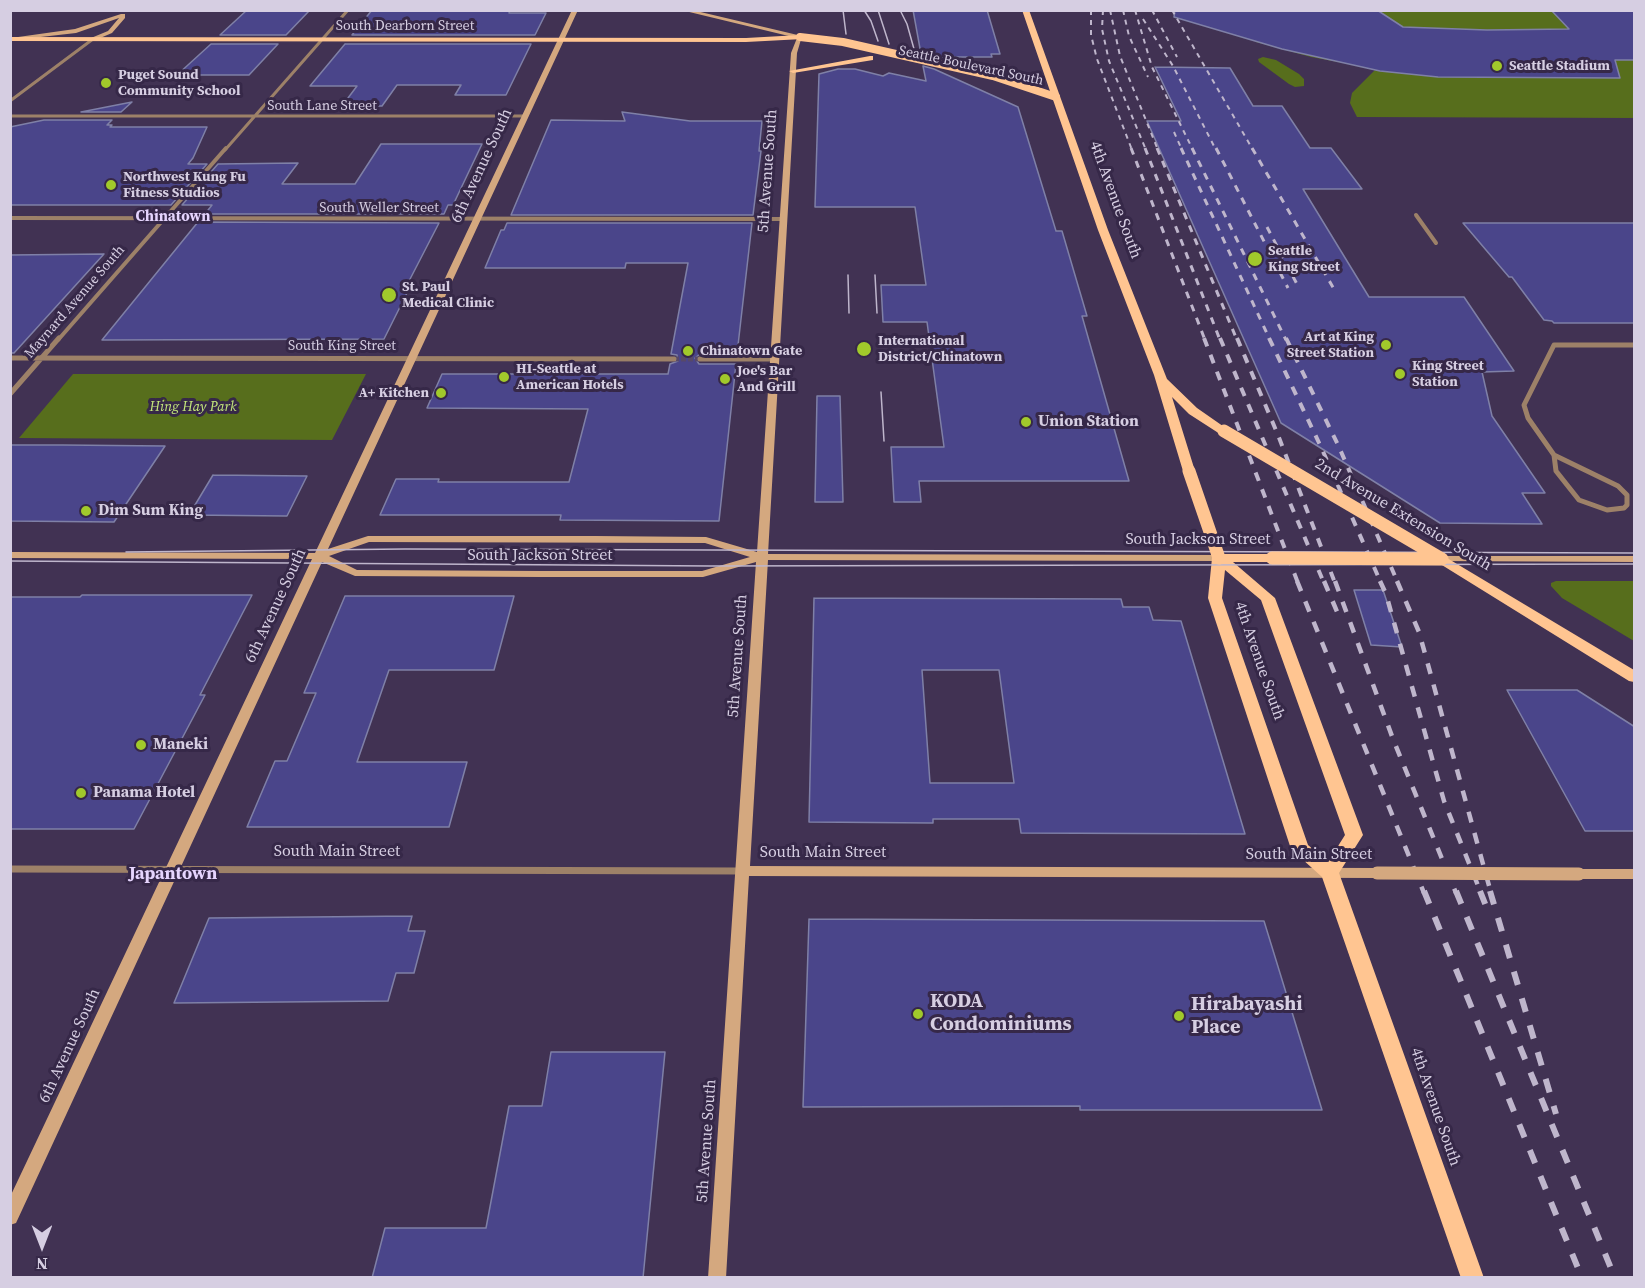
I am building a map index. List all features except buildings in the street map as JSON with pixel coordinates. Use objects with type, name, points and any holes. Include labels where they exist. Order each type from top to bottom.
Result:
[{"type":"main road","name":"6th Avenue South","points":[[10,1217],[575,10]]},
{"type":"main road","name":"Seattle Boulevard South","points":[[683,10],[800,37],[843,42],[970,71],[1056,97]]},
{"type":"main road","name":"4th Avenue South","points":[[1025,10],[1103,230],[1160,375],[1219,558],[1215,598],[1300,849],[1330,873],[1473,1278]]},
{"type":"main road","points":[[10,39],[76,31],[126,13]]},
{"type":"main road","points":[[93,39],[110,32],[126,13]]},
{"type":"main road","name":"South Dearborn Street","points":[[10,39],[746,40],[800,37]]},
{"type":"main road","name":"Seattle Boulevard South","points":[[800,37],[837,51]]},
{"type":"main road","name":"5th Avenue South","points":[[717,1278],[794,53],[800,37]]},
{"type":"main road","name":"Seattle Boulevard South","points":[[848,53],[881,61]]},
{"type":"main road","points":[[793,71],[870,58]]},
{"type":"main road","name":"Seattle Boulevard South","points":[[991,86],[1056,97]]},
{"type":"main road","name":"2nd Avenue Extension South","points":[[1160,375],[1179,399],[1210,422],[1442,559],[1635,677]]},
{"type":"main road","name":"South Jackson Street","points":[[10,555],[319,556],[368,539],[596,539],[706,540],[762,557]]},
{"type":"main road","name":"South Jackson Street","points":[[319,556],[355,573],[530,574],[703,574],[762,557],[1635,559]]},
{"type":"main road","points":[[1219,558],[1268,598],[1354,835],[1330,873]]},
{"type":"main road","name":"South Main Street","points":[[742,871],[1635,874]]},
{"type":"street","name":"Maynard Avenue South","points":[[10,394],[348,10]]},
{"type":"street","points":[[10,101],[93,39]]},
{"type":"street","name":"South Lane Street","points":[[10,116],[525,117]]},
{"type":"street","points":[[1416,215],[1436,243]]},
{"type":"street","name":"South Weller Street","points":[[10,218],[783,219]]},
{"type":"street","points":[[1554,455],[1618,486],[1628,495],[1627,505],[1617,510],[1607,510],[1579,500],[1556,471],[1554,455],[1528,418],[1524,405],[1554,345],[1635,345]]},
{"type":"street","name":"South King Street","points":[[10,358],[674,359]]},
{"type":"street","points":[[700,359],[774,359]]},
{"type":"street","name":"South Main Street","points":[[10,869],[742,871]]},
{"type":"green space","name":"Seattle Stadium","points":[[1213,11],[1634,11],[1634,118],[1357,117],[1350,103],[1352,93],[1376,69],[1311,57],[1256,42]]},
{"type":"green space","points":[[1263,57],[1276,60],[1299,74],[1304,79],[1304,86],[1295,87],[1289,84],[1259,62],[1258,59]]},
{"type":"green space","name":"Hing Hay Park","points":[[73,374],[366,374],[332,440],[19,438]]},
{"type":"green space","points":[[1556,581],[1634,581],[1634,641],[1562,598],[1551,586],[1551,583]]},
{"type":"tunnel","points":[[674,359],[700,359]]},
{"type":"tram line","points":[[843,10],[846,34]]},
{"type":"tram line","points":[[864,10],[871,21],[878,41]]},
{"type":"tram line","points":[[878,10],[889,44]]},
{"type":"tram line","points":[[900,10],[907,24],[914,49]]},
{"type":"tram line","points":[[848,275],[849,313]]},
{"type":"tram line","points":[[875,275],[877,313]]},
{"type":"tram line","points":[[881,392],[884,441]]},
{"type":"tram line","points":[[126,552],[405,549],[1634,553]]},
{"type":"tram line","points":[[10,561],[711,566],[1634,564]]},
{"type":"railway","points":[[1091,10],[1091,35],[1097,59],[1132,150]]},
{"type":"railway","points":[[1103,10],[1102,29],[1109,61],[1146,150]]},
{"type":"railway","points":[[1110,10],[1120,56],[1158,150]]},
{"type":"railway","points":[[1123,10],[1129,36],[1148,77]]},
{"type":"railway","points":[[1135,10],[1152,67],[1193,150]]},
{"type":"railway","points":[[1152,10],[1177,57]]},
{"type":"railway","points":[[1172,10],[1253,150]]},
{"type":"railway","points":[[1143,19],[1173,66],[1216,150]]},
{"type":"railway","points":[[1174,132],[1182,150]]},
{"type":"railway","points":[[1131,148],[1205,340]]},
{"type":"railway","points":[[1145,148],[1220,340]]},
{"type":"railway","points":[[1157,148],[1237,340]]},
{"type":"railway","points":[[1181,148],[1270,340]]},
{"type":"railway","points":[[1192,148],[1286,340]]},
{"type":"railway","points":[[1216,148],[1288,288]]},
{"type":"railway","points":[[1252,148],[1334,289]]},
{"type":"railway","points":[[1267,227],[1299,288]]},
{"type":"railway","points":[[1204,338],[1298,583]]},
{"type":"railway","points":[[1220,338],[1324,583]]},
{"type":"railway","points":[[1237,338],[1278,435],[1335,583]]},
{"type":"railway","points":[[1269,338],[1321,447],[1381,583]]},
{"type":"railway","points":[[1286,338],[1339,447],[1398,583]]},
{"type":"railway","points":[[1297,581],[1424,893]]},
{"type":"railway","points":[[1324,581],[1341,621]]},
{"type":"railway","points":[[1335,581],[1393,739],[1456,893]]},
{"type":"railway","points":[[1380,581],[1386,594],[1444,801],[1481,893]]},
{"type":"railway","points":[[1397,581],[1419,632],[1491,893]]},
{"type":"railway","points":[[1424,891],[1582,1278]]},
{"type":"railway","points":[[1456,891],[1615,1278]]},
{"type":"railway","points":[[1480,891],[1486,906]]},
{"type":"railway","points":[[1490,891],[1556,1114]]},
{"type":"place","name":"Seattle Stadium","points":[[1497,66]]},
{"type":"place","name":"Puget Sound Community School","points":[[106,83]]},
{"type":"place","name":"Northwest Kung Fu Fitness Studios","points":[[111,185]]},
{"type":"place","name":"Seattle King Street","points":[[1255,259]]},
{"type":"place","name":"St. Paul Medical Clinic","points":[[389,295]]},
{"type":"place","name":"Art at King Street Station","points":[[1386,345]]},
{"type":"place","name":"International District/Chinatown","points":[[864,349]]},
{"type":"place","name":"Chinatown Gate","points":[[688,351]]},
{"type":"place","name":"King Street Station","points":[[1400,374]]},
{"type":"place","name":"HI-Seattle at American Hotels","points":[[504,377]]},
{"type":"place","name":"Joe's Bar And Grill","points":[[725,379]]},
{"type":"place","name":"A+ Kitchen","points":[[441,393]]},
{"type":"place","name":"Union Station","points":[[1026,422]]},
{"type":"place","name":"Dim Sum King","points":[[86,511]]},
{"type":"place","name":"Maneki","points":[[141,745]]},
{"type":"place","name":"Panama Hotel","points":[[81,793]]},
{"type":"place","name":"KODA Condominiums","points":[[918,1014]]},
{"type":"place","name":"Hirabayashi Place","points":[[1179,1016]]},
{"type":"district","name":"Chinatown","points":[[173,217]]},
{"type":"district","name":"Japantown","points":[[173,874]]}]
